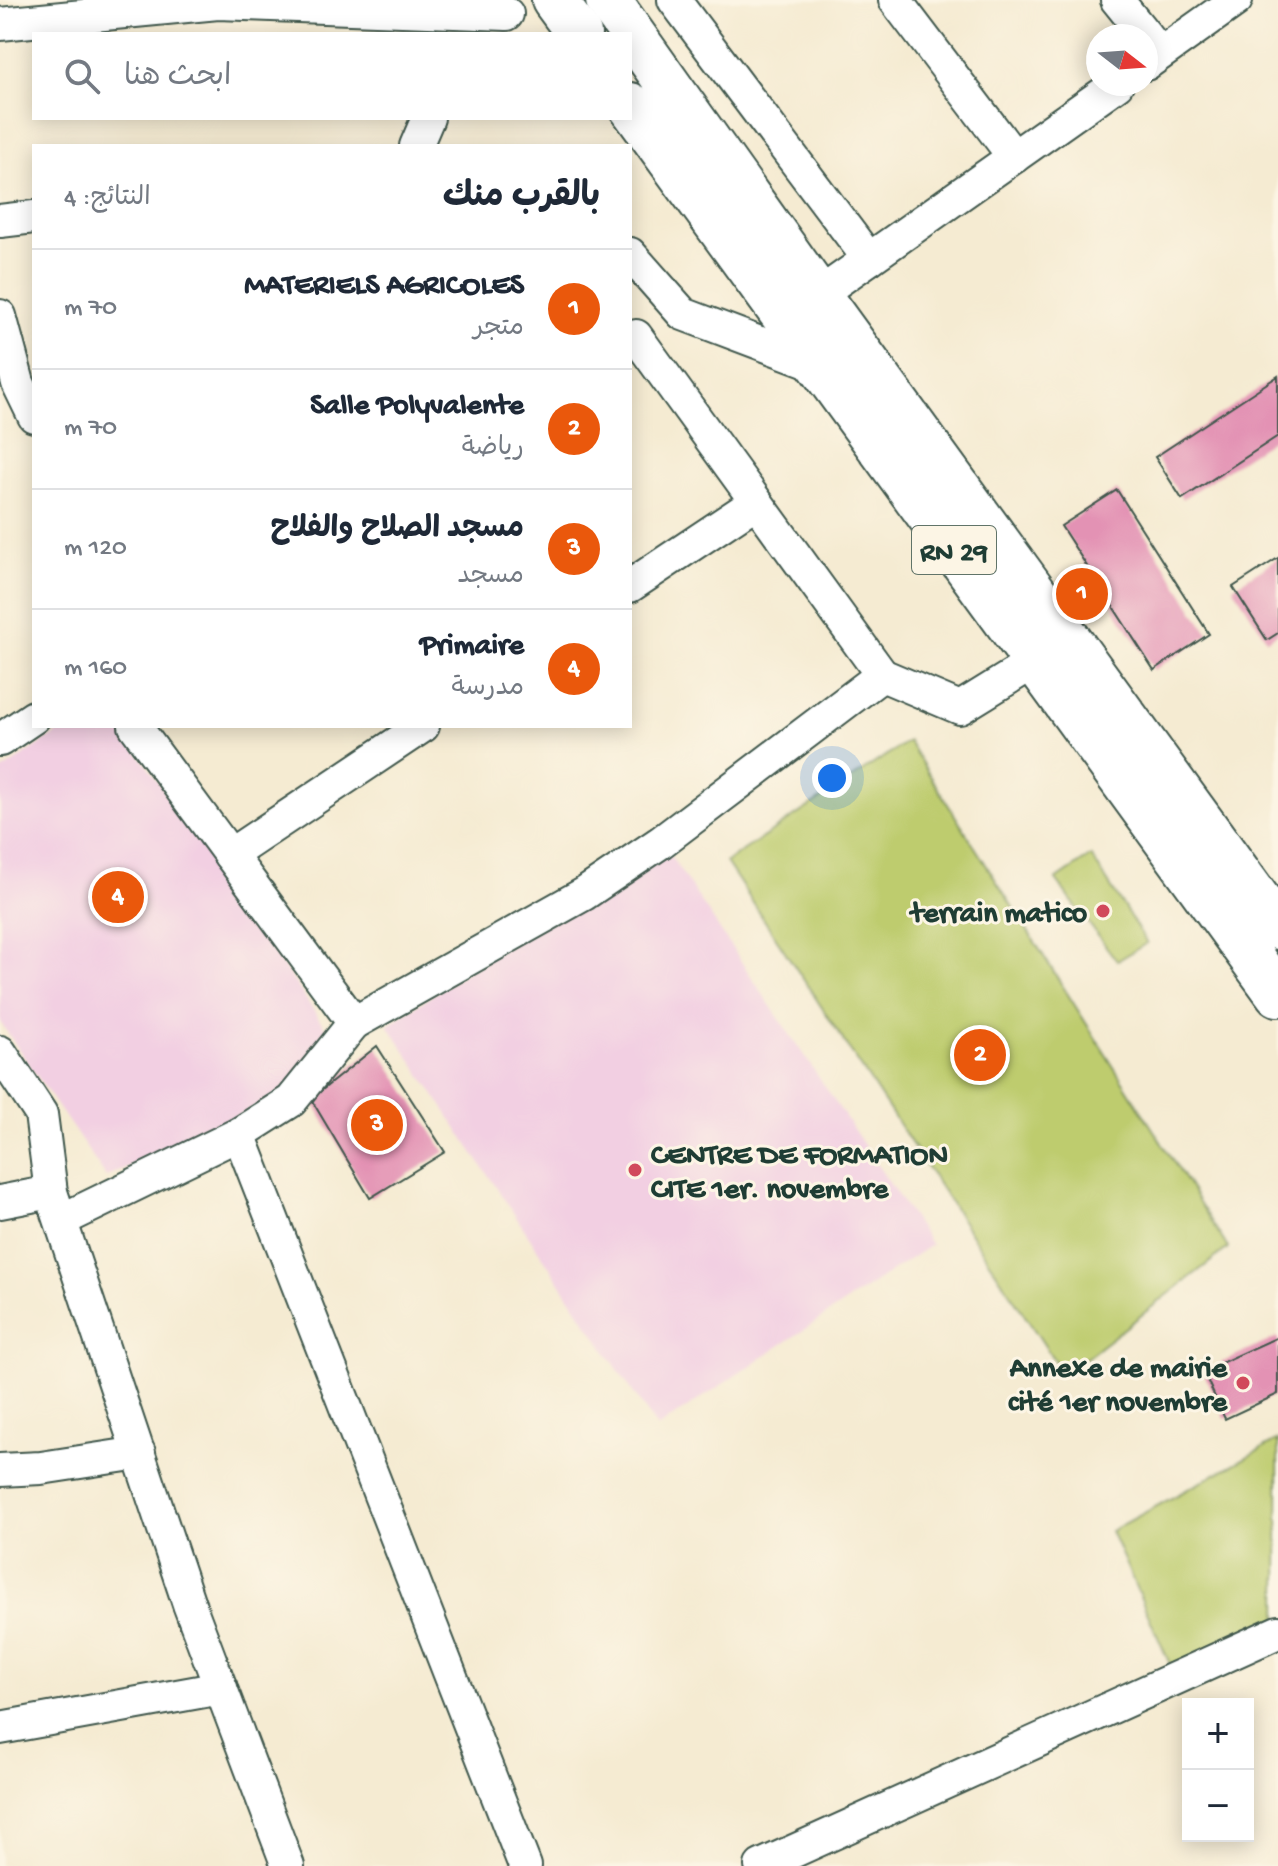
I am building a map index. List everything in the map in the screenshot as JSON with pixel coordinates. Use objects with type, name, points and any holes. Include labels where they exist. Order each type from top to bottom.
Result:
[{"type":"highway","points":[[554,0],[578,32]]},
{"type":"highway","points":[[608,0],[631,32]]},
{"type":"highway","points":[[632,34],[1278,927]]},
{"type":"highway","name":"RN 29","points":[[632,108],[1278,994]]},
{"type":"street","points":[[674,0],[869,259]]},
{"type":"street","points":[[895,0],[1014,157]]},
{"type":"street","points":[[1117,0],[1132,24]]},
{"type":"street","points":[[1158,55],[1236,0]]},
{"type":"street","points":[[0,24],[218,3],[505,16]]},
{"type":"street","points":[[818,295],[1100,96]]},
{"type":"street","points":[[417,144],[427,120]]},
{"type":"street","points":[[0,221],[32,217]]},
{"type":"street","points":[[632,256],[683,314],[818,365]]},
{"type":"street","points":[[0,316],[18,383],[32,412]]},
{"type":"street","points":[[632,339],[636,336],[882,675],[960,708],[1036,661]]},
{"type":"street","points":[[632,585],[756,502]]},
{"type":"street","points":[[0,1202],[56,1206],[239,1134],[291,1101],[354,1023],[584,894],[661,842],[882,675]]},
{"type":"street","points":[[0,740],[32,718]]},
{"type":"street","points":[[136,728],[354,1023]]},
{"type":"street","points":[[230,855],[420,728]]},
{"type":"street","points":[[0,1052],[41,1114],[56,1206],[189,1604],[288,1866]]},
{"type":"street","points":[[239,1134],[525,1866]]},
{"type":"street","points":[[0,1470],[41,1468],[139,1453]]},
{"type":"street","points":[[761,1866],[1278,1632]]},
{"type":"street","points":[[0,1728],[221,1688]]},
{"type":"shaded area","points":[[64,728],[121,728],[331,1036],[286,1093],[106,1177],[0,1022],[0,772]]},
{"type":"shaded area","name":"CENTRE DE FORMATION CITE 1er. novembre","points":[[661,842],[931,1245],[657,1428],[388,1025]]},
{"type":"green space","points":[[908,741],[1228,1248],[1064,1375],[726,862]]},
{"type":"green space","name":"terrain matico","points":[[1091,856],[1147,943],[1117,961],[1056,880]]},
{"type":"green space","points":[[1278,1440],[1278,1632],[1176,1678],[1111,1531]]},
{"type":"building","points":[[1278,376],[1278,436],[1182,499],[1155,457]]},
{"type":"building","points":[[1117,490],[1209,634],[1154,670],[1061,526]]},
{"type":"building","points":[[1278,558],[1278,633],[1267,640],[1233,587]]},
{"type":"building","points":[[377,1046],[445,1152],[370,1198],[311,1099]]},
{"type":"building","name":"Annexe de mairie cité 1er novembre","points":[[1278,1337],[1278,1394],[1225,1419],[1203,1371]]},
{"type":"place","name":"MATERIELS AGRICOLES","points":[[1082,594]]},
{"type":"place","name":"Primaire","points":[[118,897]]},
{"type":"place","name":"terrain matico","points":[[1103,911]]},
{"type":"place","name":"Salle Polyvalente","points":[[980,1055]]},
{"type":"place","name":"مسجد الصلاح والفلاح","points":[[377,1125]]},
{"type":"place","name":"CENTRE DE FORMATION CITE 1er. novembre","points":[[635,1170]]},
{"type":"place","name":"Annexe de mairie cité 1er novembre","points":[[1243,1383]]}]
